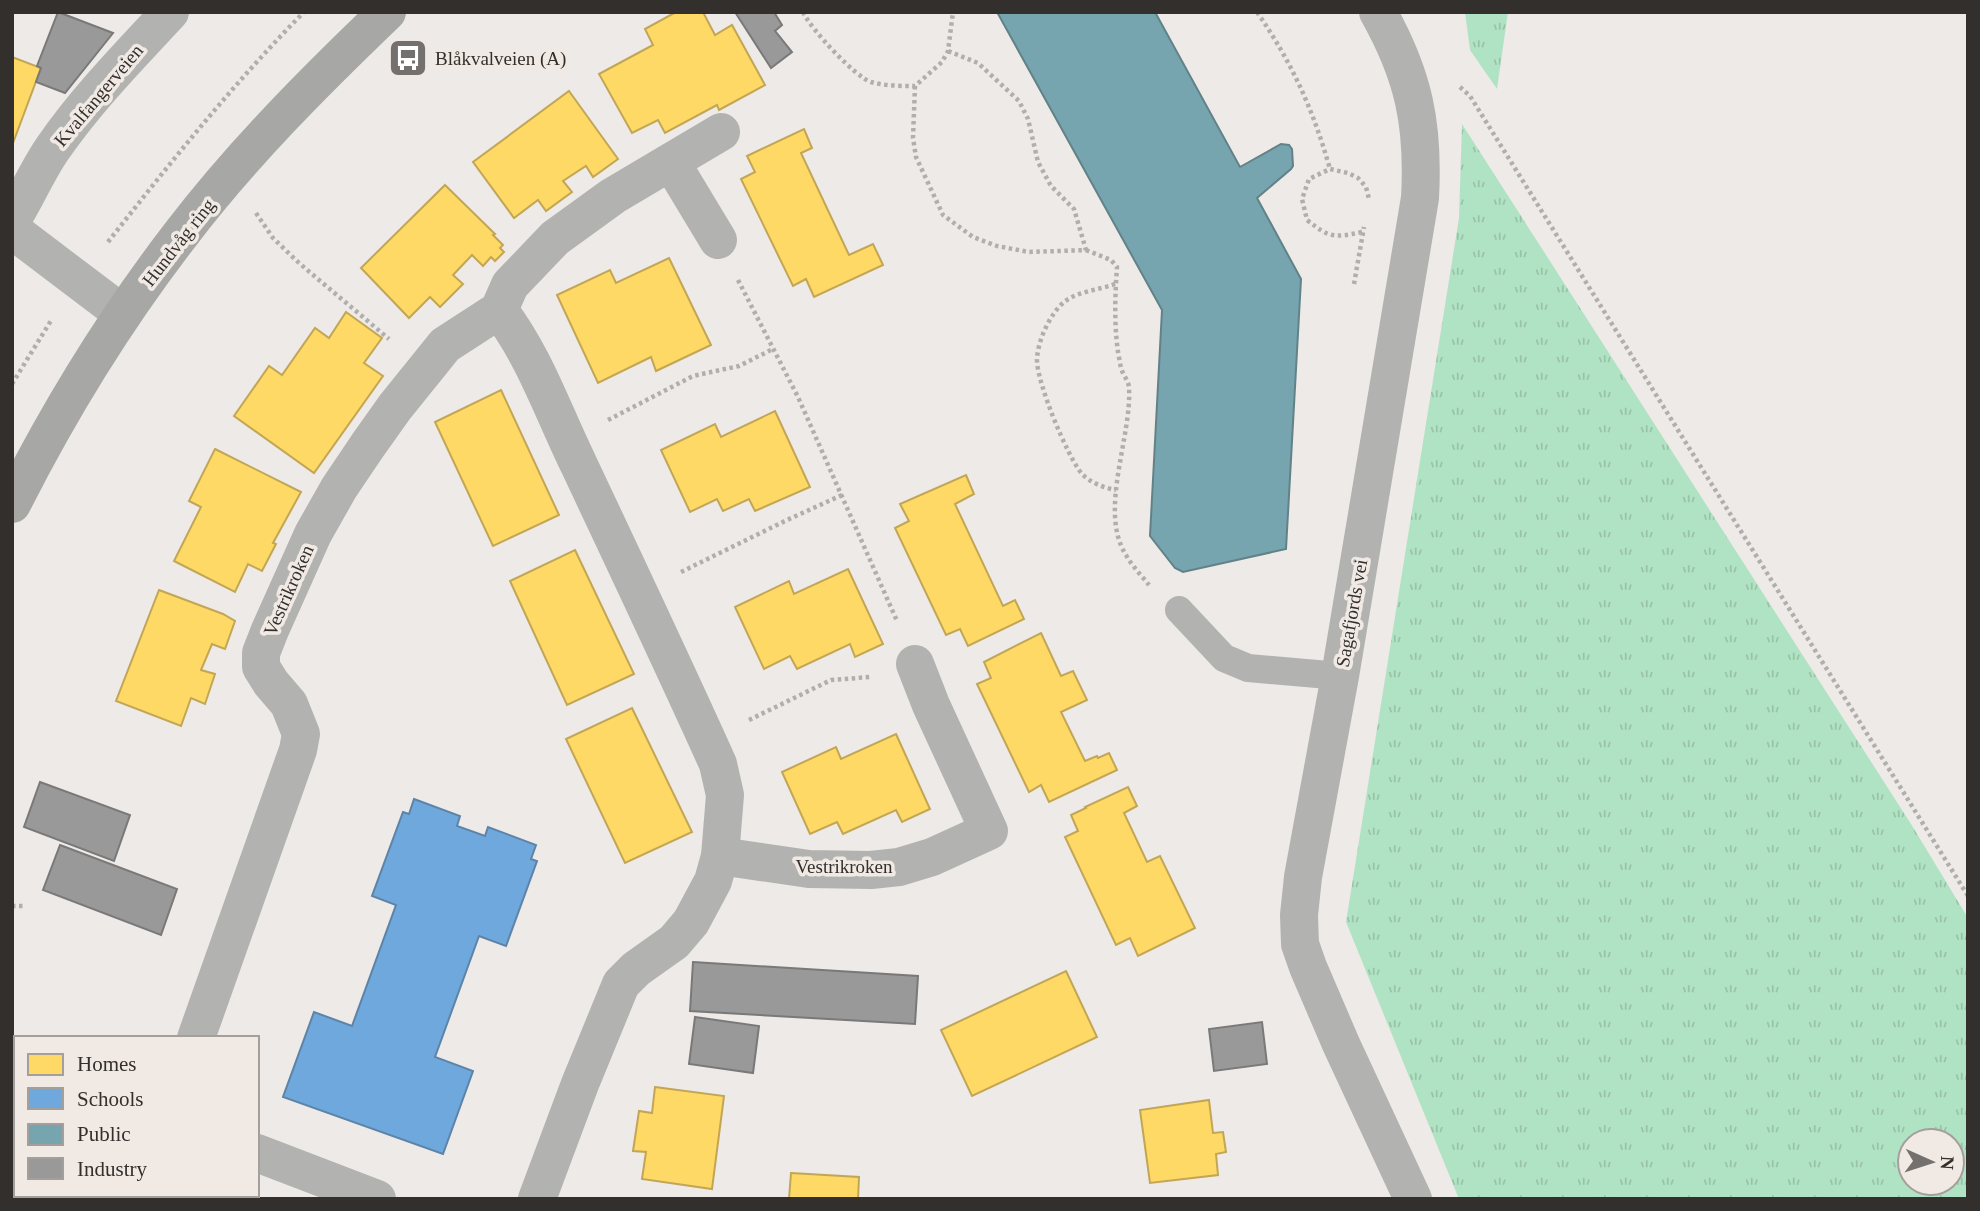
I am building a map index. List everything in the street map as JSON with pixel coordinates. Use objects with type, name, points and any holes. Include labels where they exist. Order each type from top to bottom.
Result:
[{"type":"main road","name":"Hundvåg ring","points":[[12,504],[70,397],[123,314],[181,233],[312,83],[387,12]]},
{"type":"street","name":"Kvalfangerveien","points":[[12,220],[38,170],[88,100],[170,12]]},
{"type":"street","name":"Sagafjords vei","points":[[1378,12],[1402,59],[1414,99],[1421,139],[1421,187],[1340,676],[1303,877],[1299,915],[1300,944],[1308,967],[1413,1199]]},
{"type":"street","name":"Vestrikroken","points":[[197,1036],[301,734],[289,704],[261,667],[261,653],[313,534],[340,488],[395,407],[445,345],[499,310],[510,285],[555,238],[613,195],[721,132]]},
{"type":"street","points":[[671,162],[718,240]]},
{"type":"street","points":[[12,230],[123,314]]},
{"type":"street","points":[[499,310],[513,328],[541,377],[567,440],[718,764],[725,795],[720,856],[713,881],[691,922],[674,942],[636,969],[621,984],[537,1199]]},
{"type":"street","name":"Vestrikroken","points":[[720,856],[808,869],[871,870],[899,867],[932,857],[989,831],[915,664]]},
{"type":"street","points":[[259,1154],[377,1199]]},
{"type":"lane","points":[[1179,610],[1224,658],[1248,668],[1340,676]]},
{"type":"path","points":[[103,248],[210,114],[304,12]]},
{"type":"path","points":[[803,12],[838,55],[858,74],[869,82],[895,86],[915,86],[942,62],[948,51],[953,12]]},
{"type":"path","points":[[1257,12],[1279,43],[1305,94],[1330,169]]},
{"type":"path","points":[[948,51],[978,63],[1019,101],[1028,119],[1038,162],[1051,186],[1074,209],[1086,250]]},
{"type":"path","points":[[1455,83],[1470,96],[1968,896]]},
{"type":"path","points":[[915,86],[913,138],[916,157],[943,215],[973,237],[998,246],[1029,252],[1086,250],[1117,267],[1115,284],[1118,349],[1121,368],[1129,383],[1129,406],[1116,490],[1117,534],[1125,554],[1148,584],[1179,610]]},
{"type":"path","points":[[1362,232],[1344,236],[1326,234],[1307,220],[1303,198],[1309,179],[1330,169],[1348,173],[1358,178],[1366,187],[1369,207]]},
{"type":"path","points":[[255,211],[273,238],[299,263],[425,368]]},
{"type":"path","points":[[1353,289],[1362,232],[1366,224]]},
{"type":"path","points":[[707,741],[831,680],[878,676],[915,664],[799,397],[718,240]]},
{"type":"path","points":[[1115,284],[1072,297],[1062,303],[1042,337],[1037,360],[1045,397],[1082,473],[1100,485],[1116,490]]},
{"type":"path","points":[[12,384],[56,312]]},
{"type":"path","points":[[567,440],[693,376],[738,366],[773,349]]},
{"type":"path","points":[[639,593],[842,495]]},
{"type":"path","points":[[12,906],[23,906]]},
{"type":"green space","points":[[1465,12],[1508,12],[1497,89],[1470,50]]},
{"type":"green space","points":[[1462,124],[1911,824],[1968,918],[1968,1199],[1459,1199],[1346,922],[1459,218]]},
{"type":"building: Homes","points":[[676,12],[703,12],[715,35],[732,25],[765,85],[719,110],[717,105],[665,133],[658,120],[632,133],[599,74],[653,45],[645,29]]},
{"type":"building: Homes","points":[[12,57],[41,68],[13,143],[12,143]]},
{"type":"building: Homes","points":[[569,91],[618,159],[593,177],[586,166],[563,181],[572,192],[546,211],[538,200],[514,218],[473,162]]},
{"type":"building: Homes","points":[[804,129],[812,148],[801,153],[849,255],[873,244],[883,265],[814,297],[806,279],[793,286],[741,179],[755,172],[747,156]]},
{"type":"building: Homes","points":[[445,185],[495,234],[493,235],[503,245],[500,248],[504,252],[495,261],[491,257],[483,266],[472,255],[453,275],[463,284],[440,307],[430,297],[409,318],[361,268]]},
{"type":"building: Homes","points":[[669,258],[711,345],[656,371],[651,357],[598,383],[557,295],[610,270],[616,283]]},
{"type":"building: Homes","points":[[346,312],[382,338],[364,363],[383,376],[314,473],[234,416],[269,366],[282,375],[315,328],[329,338]]},
{"type":"building: Homes","points":[[501,390],[559,515],[493,546],[435,422]]},
{"type":"building: Homes","points":[[775,411],[810,487],[755,511],[749,499],[723,511],[717,499],[690,512],[661,450],[715,424],[721,437]]},
{"type":"building: Homes","points":[[215,449],[301,492],[273,543],[276,544],[262,571],[248,564],[235,592],[174,561],[201,507],[189,501]]},
{"type":"building: Homes","points":[[966,475],[974,494],[955,504],[1003,606],[1015,600],[1024,619],[968,646],[960,629],[946,635],[895,528],[909,521],[900,504]]},
{"type":"building: Homes","points":[[575,550],[634,674],[567,705],[510,581]]},
{"type":"building: Homes","points":[[848,569],[883,644],[855,657],[850,644],[797,669],[790,656],[764,669],[735,607],[789,581],[794,594]]},
{"type":"building: Homes","points":[[159,590],[235,621],[225,649],[212,644],[201,670],[215,674],[205,704],[191,698],[181,726],[116,701]]},
{"type":"building: Homes","points":[[1041,633],[1061,676],[1073,671],[1087,700],[1061,712],[1085,761],[1109,753],[1117,770],[1049,802],[1041,785],[1029,792],[977,684],[991,678],[984,662]]},
{"type":"building: Homes","points":[[632,708],[692,832],[625,863],[566,739]]},
{"type":"building: Homes","points":[[896,734],[930,809],[902,822],[896,810],[843,834],[837,822],[810,834],[782,772],[836,747],[841,759]]},
{"type":"building: Homes","points":[[1128,787],[1137,806],[1124,813],[1147,862],[1160,856],[1195,928],[1138,956],[1130,938],[1116,945],[1065,837],[1078,831],[1071,815]]},
{"type":"building: Homes","points":[[1066,971],[1097,1037],[972,1096],[941,1030]]},
{"type":"building: Homes","points":[[655,1087],[724,1096],[712,1189],[642,1179],[646,1152],[633,1151],[639,1111],[652,1113]]},
{"type":"building: Homes","points":[[1209,1100],[1213,1133],[1223,1132],[1226,1152],[1216,1154],[1218,1175],[1150,1183],[1140,1110]]},
{"type":"building: Homes","points":[[791,1173],[859,1177],[858,1199],[789,1199]]},
{"type":"building: Schools","points":[[414,799],[460,816],[457,826],[485,836],[488,827],[536,845],[531,859],[537,861],[506,946],[479,936],[435,1057],[473,1071],[443,1154],[283,1097],[314,1012],[352,1026],[396,905],[372,896],[403,812],[409,814]]},
{"type":"building: Public","points":[[997,12],[1155,12],[1240,167],[1281,144],[1289,145],[1292,149],[1291,169],[1257,198],[1301,279],[1286,549],[1183,572],[1175,568],[1150,536],[1162,310]]},
{"type":"building: Industry","points":[[58,12],[113,33],[65,93],[36,82],[41,68],[37,66]]},
{"type":"building: Industry","points":[[735,12],[774,12],[782,25],[775,31],[792,52],[771,68]]},
{"type":"building: Industry","points":[[40,782],[130,815],[114,861],[24,827]]},
{"type":"building: Industry","points":[[60,845],[177,889],[161,935],[43,890]]},
{"type":"building: Industry","points":[[693,962],[918,976],[915,1024],[690,1011]]},
{"type":"building: Industry","points":[[695,1017],[759,1026],[753,1073],[689,1064]]},
{"type":"building: Industry","points":[[1262,1022],[1267,1064],[1214,1071],[1209,1029]]},
{"type":"place","name":"Blåkvalveien (A)","points":[[408,58]]}]
